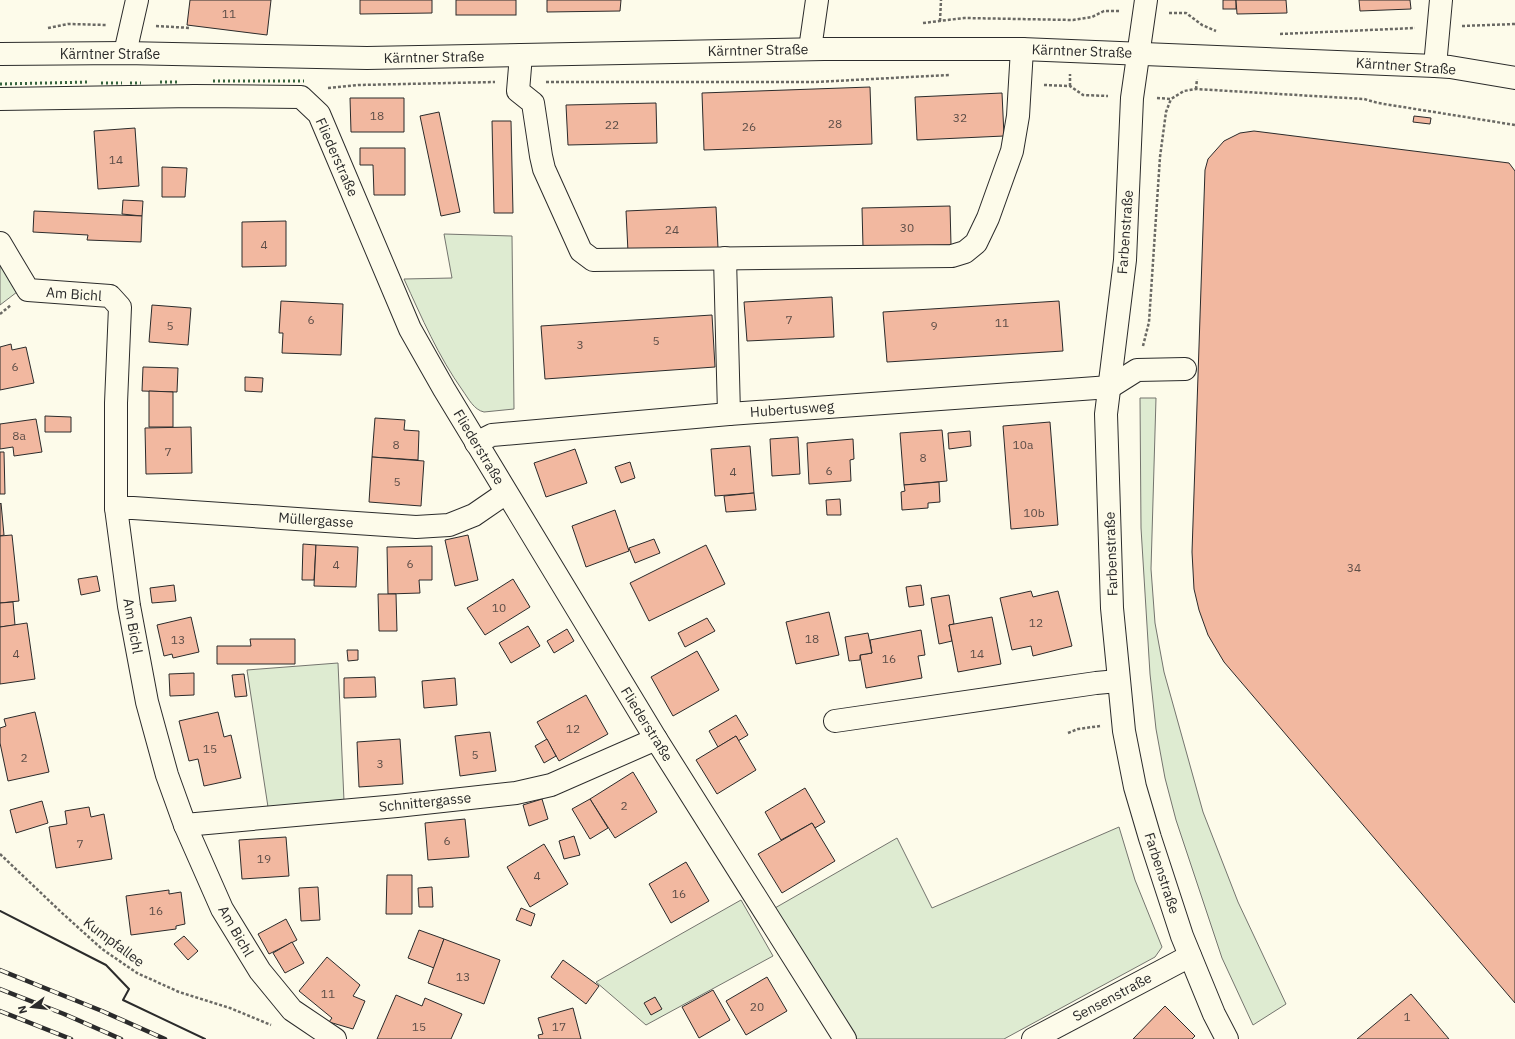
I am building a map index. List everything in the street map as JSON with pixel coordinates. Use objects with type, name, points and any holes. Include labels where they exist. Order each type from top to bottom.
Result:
[{"type":"street","points":[[125,53],[137,0]]},
{"type":"street","points":[[810,49],[817,0]]},
{"type":"street","name":"Farbenstraße","points":[[1146,0],[1132,98],[1125,260],[1106,422],[1112,608],[1124,731],[1135,787],[1182,936],[1214,1014],[1227,1039]]},
{"type":"street","points":[[1434,66],[1441,0]]},
{"type":"street","name":"Kärntner Straße","points":[[0,54],[125,53],[367,58],[810,49],[1022,49],[1434,66],[1450,67],[1515,78]]},
{"type":"street","points":[[521,55],[518,91],[533,102],[544,169],[581,252],[593,260],[952,256],[965,252],[976,243],[988,218],[1012,151],[1018,116],[1022,49]]},
{"type":"street","name":"Fliederstraße","points":[[0,98],[194,96],[301,97],[319,114],[410,330],[506,493],[656,739],[846,1039]]},
{"type":"street","name":"Am Bichl","points":[[0,243],[28,290],[110,296],[120,307],[116,403],[116,508],[129,606],[147,702],[167,775],[184,825],[222,909],[260,971],[292,1010],[335,1039]]},
{"type":"street","points":[[725,258],[729,414]]},
{"type":"street","points":[[1110,387],[1137,370],[1185,369]]},
{"type":"street","name":"Hubertusweg","points":[[476,443],[492,435],[729,414],[1110,387]]},
{"type":"street","name":"Müllergasse","points":[[116,508],[416,527],[449,525],[474,515],[506,493]]},
{"type":"street","points":[[835,721],[1088,684],[1118,681]]},
{"type":"street","name":"Schnittergasse","points":[[184,825],[397,806],[516,793],[552,785],[656,739]]},
{"type":"street","name":"Sensenstraße","points":[[1033,1039],[1190,956]]},
{"type":"path","points":[[940,21],[941,0]]},
{"type":"path","points":[[1074,20],[1092,17],[1104,11]]},
{"type":"path","points":[[1186,13],[1202,26],[1218,32]]},
{"type":"path","points":[[46,28],[68,24],[79,24]]},
{"type":"path","points":[[1274,34],[1515,24]]},
{"type":"path","points":[[170,26],[198,29]]},
{"type":"path","points":[[321,89],[359,84],[519,82],[815,82],[956,75]]},
{"type":"path","points":[[1020,84],[1070,86],[1083,95]]},
{"type":"path","points":[[1149,322],[1160,157],[1166,112],[1171,99],[1184,91],[1196,89],[1364,99],[1378,103],[1515,125]]},
{"type":"path","points":[[1068,733],[1078,729],[1100,726]]},
{"type":"path","name":"Kumpfallee","points":[[0,854],[102,949],[137,973],[179,992],[230,1008],[273,1025]]},
{"type":"green space","points":[[444,234],[512,236],[514,409],[484,412],[477,409],[454,378],[438,350],[404,279],[452,278]]},
{"type":"green space","points":[[0,260],[17,292],[0,305]]},
{"type":"green space","points":[[1140,398],[1156,398],[1151,569],[1155,623],[1164,672],[1203,812],[1238,902],[1286,1004],[1253,1025],[1222,958],[1176,820],[1165,778],[1156,729],[1150,674],[1141,528]]},
{"type":"green space","points":[[338,663],[344,801],[268,807],[247,670]]},
{"type":"green space","points":[[1119,827],[1135,880],[1162,947],[1155,957],[1004,1039],[856,1039],[775,908],[897,838],[932,908]]},
{"type":"green space","points":[[741,900],[773,956],[646,1025],[596,982]]},
{"type":"building","points":[[190,0],[271,0],[267,35],[187,25]]},
{"type":"building","points":[[360,0],[432,0],[432,13],[360,14]]},
{"type":"building","points":[[456,0],[516,0],[516,15],[456,15]]},
{"type":"building","points":[[547,0],[621,0],[620,11],[547,12]]},
{"type":"building","points":[[1223,0],[1236,0],[1236,9],[1223,9]]},
{"type":"building","points":[[1236,0],[1286,0],[1287,13],[1237,14]]},
{"type":"building","points":[[1359,0],[1410,0],[1411,9],[1360,11]]},
{"type":"building","points":[[870,87],[872,144],[704,150],[702,93]]},
{"type":"building","points":[[1002,93],[1004,136],[917,140],[915,97]]},
{"type":"building","points":[[350,98],[404,98],[404,132],[351,132]]},
{"type":"building","points":[[656,103],[657,143],[568,145],[566,105]]},
{"type":"building","points":[[439,112],[460,212],[441,216],[420,116]]},
{"type":"building","points":[[1414,116],[1431,118],[1430,124],[1413,122]]},
{"type":"building","points":[[492,121],[511,121],[513,213],[494,213]]},
{"type":"building","points":[[135,128],[139,186],[98,189],[94,131]]},
{"type":"building","points":[[1254,131],[1509,163],[1515,171],[1515,1003],[1224,662],[1208,635],[1199,610],[1194,589],[1192,552],[1205,170],[1208,159],[1224,141],[1240,133]]},
{"type":"building","points":[[360,148],[405,148],[405,195],[374,195],[373,165],[360,165]]},
{"type":"building","points":[[162,167],[187,168],[185,197],[162,197]]},
{"type":"building","points":[[123,200],[143,201],[142,216],[122,214]]},
{"type":"building","points":[[950,206],[951,245],[863,247],[862,208]]},
{"type":"building","points":[[716,207],[718,248],[628,252],[626,211]]},
{"type":"building","points":[[34,211],[142,216],[141,242],[87,240],[88,235],[33,232]]},
{"type":"building","points":[[286,221],[286,266],[242,267],[242,222]]},
{"type":"building","points":[[832,297],[834,337],[747,341],[744,302]]},
{"type":"building","points":[[281,301],[343,304],[341,355],[282,353],[283,333],[279,333]]},
{"type":"building","points":[[1059,301],[1063,351],[887,362],[883,312]]},
{"type":"building","points":[[152,305],[191,308],[188,345],[149,342]]},
{"type":"building","points":[[712,315],[715,367],[545,379],[541,326]]},
{"type":"building","points":[[11,344],[12,350],[26,347],[34,383],[0,390],[0,347]]},
{"type":"building","points":[[143,367],[178,368],[177,392],[142,391]]},
{"type":"building","points":[[245,377],[263,378],[262,392],[245,391]]},
{"type":"building","points":[[149,391],[173,392],[173,427],[149,427]]},
{"type":"building","points":[[45,416],[71,417],[71,432],[45,432]]},
{"type":"building","points":[[375,418],[405,420],[404,430],[419,431],[418,460],[372,457]]},
{"type":"building","points":[[36,419],[42,452],[14,456],[13,447],[0,449],[0,424]]},
{"type":"building","points":[[1050,422],[1058,525],[1011,529],[1003,426]]},
{"type":"building","points":[[191,427],[192,473],[146,474],[145,428]]},
{"type":"building","points":[[942,430],[947,481],[904,485],[900,433]]},
{"type":"building","points":[[970,431],[971,446],[949,449],[948,433]]},
{"type":"building","points":[[798,437],[800,474],[772,476],[770,439]]},
{"type":"building","points":[[853,439],[854,459],[850,460],[851,481],[809,484],[807,443]]},
{"type":"building","points":[[750,446],[754,493],[715,496],[711,449]]},
{"type":"building","points":[[575,449],[587,483],[546,497],[534,463]]},
{"type":"building","points":[[0,452],[4,452],[5,494],[0,494]]},
{"type":"building","points":[[372,457],[424,461],[421,506],[369,502]]},
{"type":"building","points":[[630,462],[635,478],[621,483],[615,467]]},
{"type":"building","points":[[939,482],[940,502],[928,503],[928,508],[902,510],[901,492],[905,491],[904,485]]},
{"type":"building","points":[[754,493],[756,510],[726,512],[724,496]]},
{"type":"building","points":[[840,499],[841,515],[827,515],[826,500]]},
{"type":"building","points":[[1,503],[4,535],[0,536],[0,504]]},
{"type":"building","points":[[615,510],[629,551],[586,567],[572,526]]},
{"type":"building","points":[[12,535],[19,601],[0,603],[0,536]]},
{"type":"building","points":[[468,535],[478,580],[455,586],[445,540]]},
{"type":"building","points":[[654,539],[660,553],[635,563],[629,548]]},
{"type":"building","points":[[303,544],[316,545],[314,580],[302,580]]},
{"type":"building","points":[[316,545],[358,547],[356,587],[314,586]]},
{"type":"building","points":[[706,545],[725,584],[649,621],[630,583]]},
{"type":"building","points":[[432,546],[432,580],[419,580],[420,593],[388,594],[387,547]]},
{"type":"building","points":[[97,576],[100,591],[81,595],[78,579]]},
{"type":"building","points":[[513,579],[530,607],[485,635],[467,608]]},
{"type":"building","points":[[174,585],[176,601],[152,603],[150,588]]},
{"type":"building","points":[[921,585],[924,605],[909,607],[906,587]]},
{"type":"building","points":[[1031,591],[1033,597],[1058,591],[1072,646],[1033,656],[1031,646],[1012,650],[1000,598]]},
{"type":"building","points":[[378,594],[396,594],[397,631],[379,631]]},
{"type":"building","points":[[949,595],[954,624],[949,625],[952,641],[939,644],[931,598]]},
{"type":"building","points":[[13,602],[15,625],[0,627],[0,603]]},
{"type":"building","points":[[829,612],[839,655],[796,664],[786,622]]},
{"type":"building","points":[[191,617],[199,652],[173,658],[172,654],[164,656],[157,625]]},
{"type":"building","points":[[992,617],[1001,664],[958,672],[949,625]]},
{"type":"building","points":[[707,618],[715,631],[685,647],[678,633]]},
{"type":"building","points":[[27,623],[35,679],[0,684],[0,627]]},
{"type":"building","points":[[528,626],[540,646],[511,663],[499,643]]},
{"type":"building","points":[[567,629],[574,641],[554,653],[547,641]]},
{"type":"building","points":[[921,630],[925,655],[918,656],[922,678],[866,688],[860,655],[872,653],[870,640]]},
{"type":"building","points":[[868,633],[872,653],[860,655],[860,660],[849,661],[845,637]]},
{"type":"building","points":[[250,639],[295,639],[295,664],[217,664],[217,646],[251,646]]},
{"type":"building","points":[[347,650],[358,650],[358,660],[348,661]]},
{"type":"building","points":[[697,651],[719,690],[673,716],[651,677]]},
{"type":"building","points":[[194,673],[194,695],[170,696],[169,674]]},
{"type":"building","points":[[244,674],[247,696],[235,697],[232,675]]},
{"type":"building","points":[[375,677],[376,697],[344,698],[344,678]]},
{"type":"building","points":[[455,678],[457,705],[424,708],[422,681]]},
{"type":"building","points":[[586,695],[608,734],[559,761],[537,722]]},
{"type":"building","points":[[35,712],[49,772],[8,781],[0,743],[0,728],[6,726],[4,719]]},
{"type":"building","points":[[218,712],[224,737],[231,735],[241,778],[204,786],[198,759],[189,761],[179,721]]},
{"type":"building","points":[[736,715],[748,735],[738,741],[736,736],[718,747],[709,731]]},
{"type":"building","points":[[490,732],[496,771],[460,776],[455,736]]},
{"type":"building","points":[[736,736],[756,770],[717,794],[696,760]]},
{"type":"building","points":[[400,739],[403,784],[359,787],[357,742]]},
{"type":"building","points":[[547,739],[556,756],[544,763],[535,746]]},
{"type":"building","points":[[633,772],[657,812],[615,838],[590,799]]},
{"type":"building","points":[[805,788],[825,822],[815,828],[812,823],[781,840],[765,812]]},
{"type":"building","points":[[542,799],[548,819],[529,826],[523,805]]},
{"type":"building","points":[[590,799],[608,828],[590,839],[572,809]]},
{"type":"building","points":[[42,801],[48,823],[16,833],[10,810]]},
{"type":"building","points":[[89,807],[91,817],[104,814],[112,859],[56,868],[49,827],[67,824],[65,811]]},
{"type":"building","points":[[465,819],[469,857],[428,860],[425,823]]},
{"type":"building","points":[[812,823],[835,861],[782,893],[758,854]]},
{"type":"building","points":[[574,836],[580,855],[564,859],[559,841]]},
{"type":"building","points":[[286,837],[289,876],[242,879],[239,840]]},
{"type":"building","points":[[544,844],[568,884],[530,907],[507,867]]},
{"type":"building","points":[[686,862],[709,901],[671,923],[649,884]]},
{"type":"building","points":[[387,875],[412,875],[412,914],[386,914]]},
{"type":"building","points":[[318,887],[320,920],[301,921],[299,888]]},
{"type":"building","points":[[432,887],[433,907],[419,907],[418,888]]},
{"type":"building","points":[[169,890],[169,894],[181,892],[185,924],[176,926],[176,929],[131,935],[126,896]]},
{"type":"building","points":[[521,908],[535,914],[531,926],[516,920]]},
{"type":"building","points":[[286,919],[297,940],[269,954],[258,934]]},
{"type":"building","points":[[419,930],[444,939],[434,968],[408,958]]},
{"type":"building","points":[[184,936],[198,951],[188,960],[174,944]]},
{"type":"building","points":[[444,939],[500,960],[484,1004],[428,983]]},
{"type":"building","points":[[292,942],[304,963],[285,973],[273,953]]},
{"type":"building","points":[[327,957],[360,985],[353,996],[365,1001],[353,1029],[329,1022],[332,1018],[299,991]]},
{"type":"building","points":[[563,960],[599,986],[586,1004],[551,977]]},
{"type":"building","points":[[767,977],[787,1011],[746,1035],[726,1001]]},
{"type":"building","points":[[713,990],[730,1020],[699,1038],[682,1007]]},
{"type":"building","points":[[1411,994],[1449,1039],[1357,1039]]},
{"type":"building","points":[[396,995],[422,1006],[425,998],[462,1014],[451,1039],[377,1039]]},
{"type":"building","points":[[655,997],[662,1009],[651,1015],[644,1003]]},
{"type":"building","points":[[1165,1006],[1195,1036],[1192,1039],[1133,1039]]},
{"type":"building","points":[[573,1008],[581,1039],[539,1039],[538,1035],[543,1034],[538,1018]]},
{"type":"railway","points":[[0,970],[102,1011],[165,1039]]},
{"type":"railway","points":[[0,989],[64,1014],[121,1039]]},
{"type":"railway","points":[[0,1011],[71,1039]]},
{"type":"hedge","points":[[213,81],[304,81]]},
{"type":"hedge","points":[[0,84],[90,82]]},
{"type":"hedge","points":[[160,82],[180,82]]},
{"type":"hedge","points":[[101,83],[122,83]]},
{"type":"hedge","points":[[130,83],[141,83]]},
{"type":"wall","points":[[0,911],[106,965],[129,989],[123,1000],[205,1039]]}]
